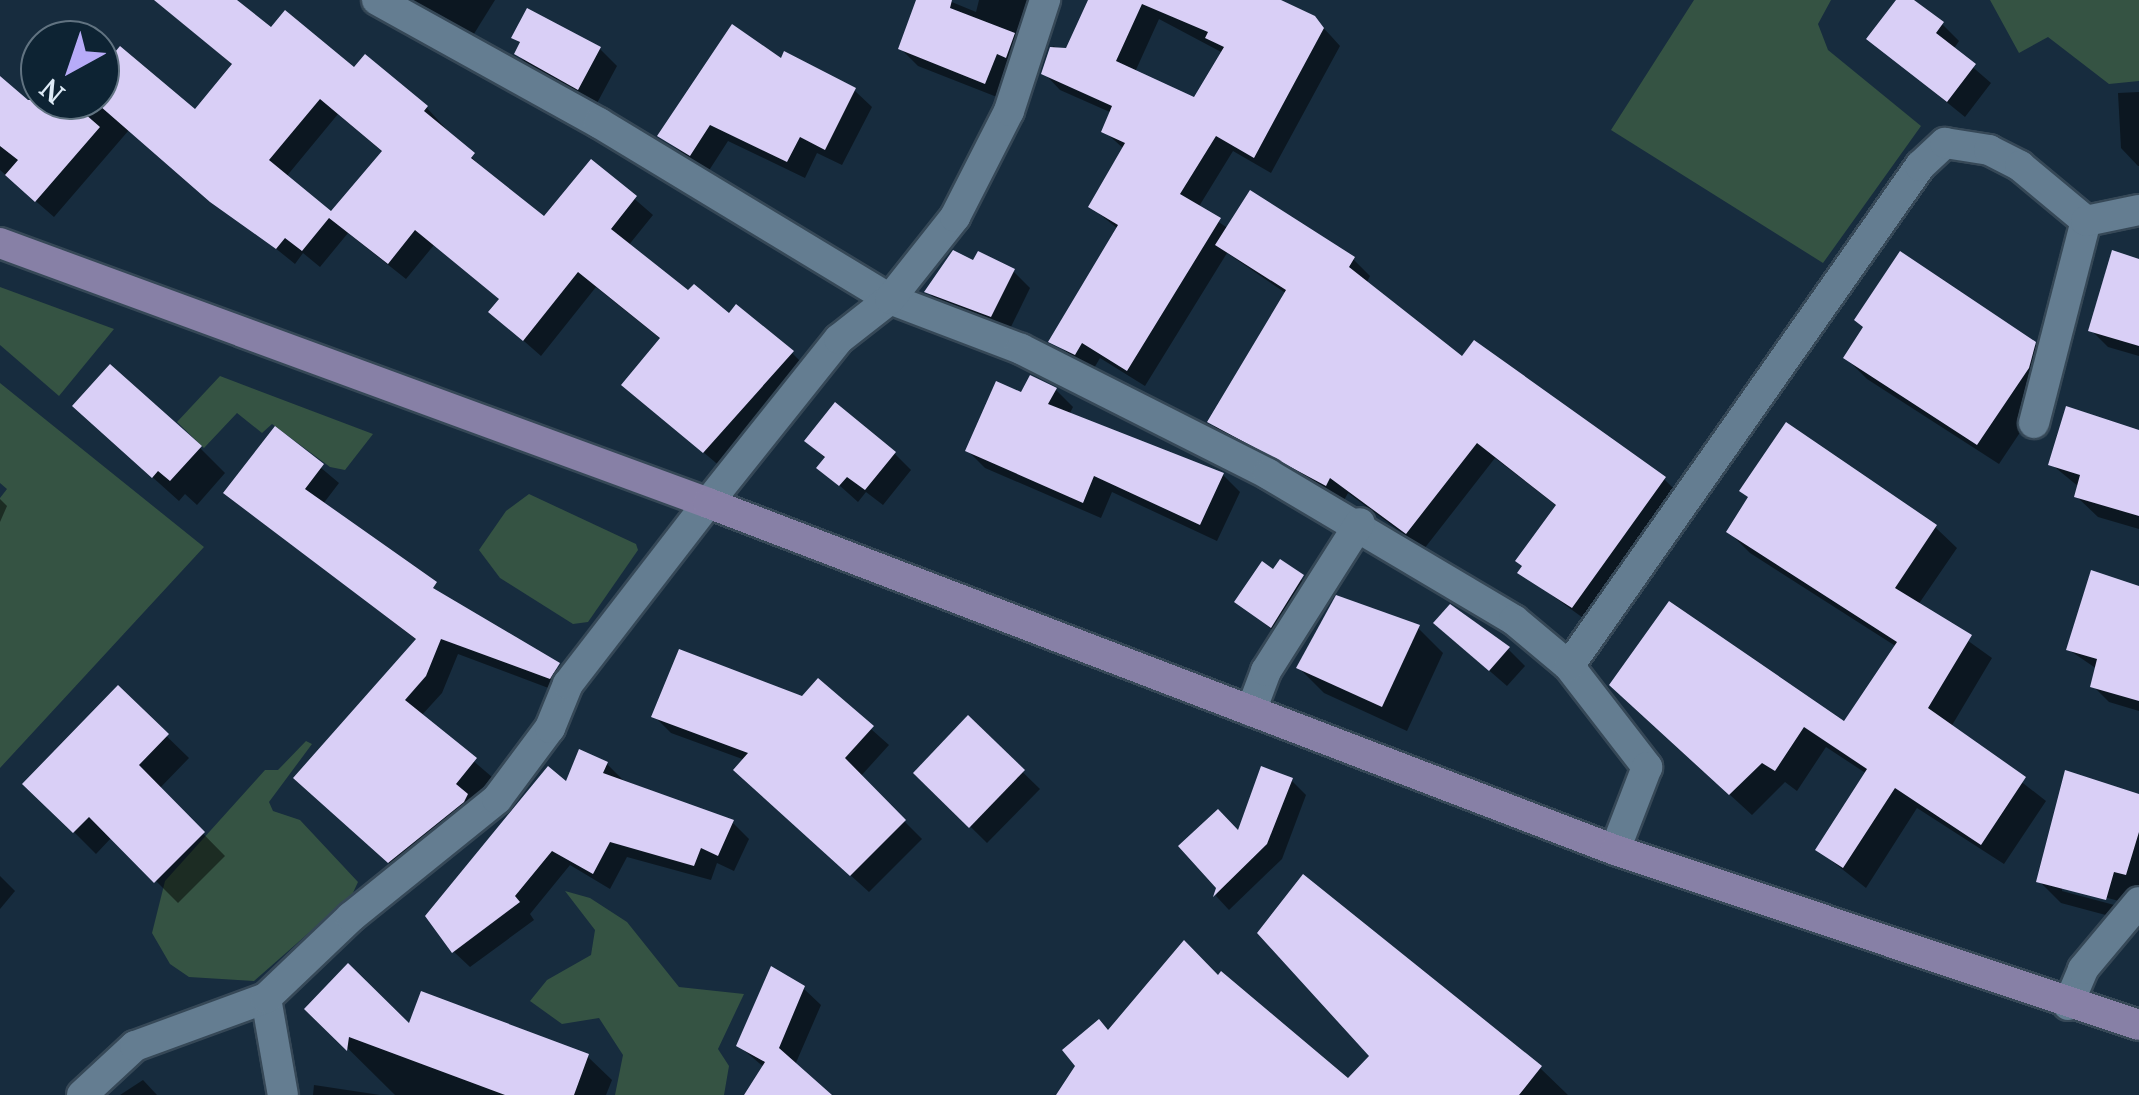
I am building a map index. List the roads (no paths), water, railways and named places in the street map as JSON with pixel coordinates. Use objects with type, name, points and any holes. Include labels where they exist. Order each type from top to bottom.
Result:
[{"type":"street","points":[[377,0],[599,123],[890,299],[1021,349],[1360,523],[1514,620],[1568,666],[1647,767],[1615,850]]},
{"type":"street","points":[[82,1095],[117,1056],[135,1046],[266,998],[351,917],[497,799],[550,728],[568,684],[708,503],[838,339],[890,299],[955,217],[1009,111],[1045,0]]},
{"type":"street","points":[[1568,666],[1920,166],[1945,143],[1989,150],[2020,166],[2086,220],[2139,210]]},
{"type":"street","points":[[2034,423],[2086,220]]},
{"type":"street","points":[[0,244],[708,503],[1615,850],[2139,1025]]},
{"type":"street","points":[[1251,711],[1266,671],[1360,523]]},
{"type":"street","points":[[2068,1004],[2083,970],[2139,902]]},
{"type":"street","points":[[266,998],[283,1095]]}]
